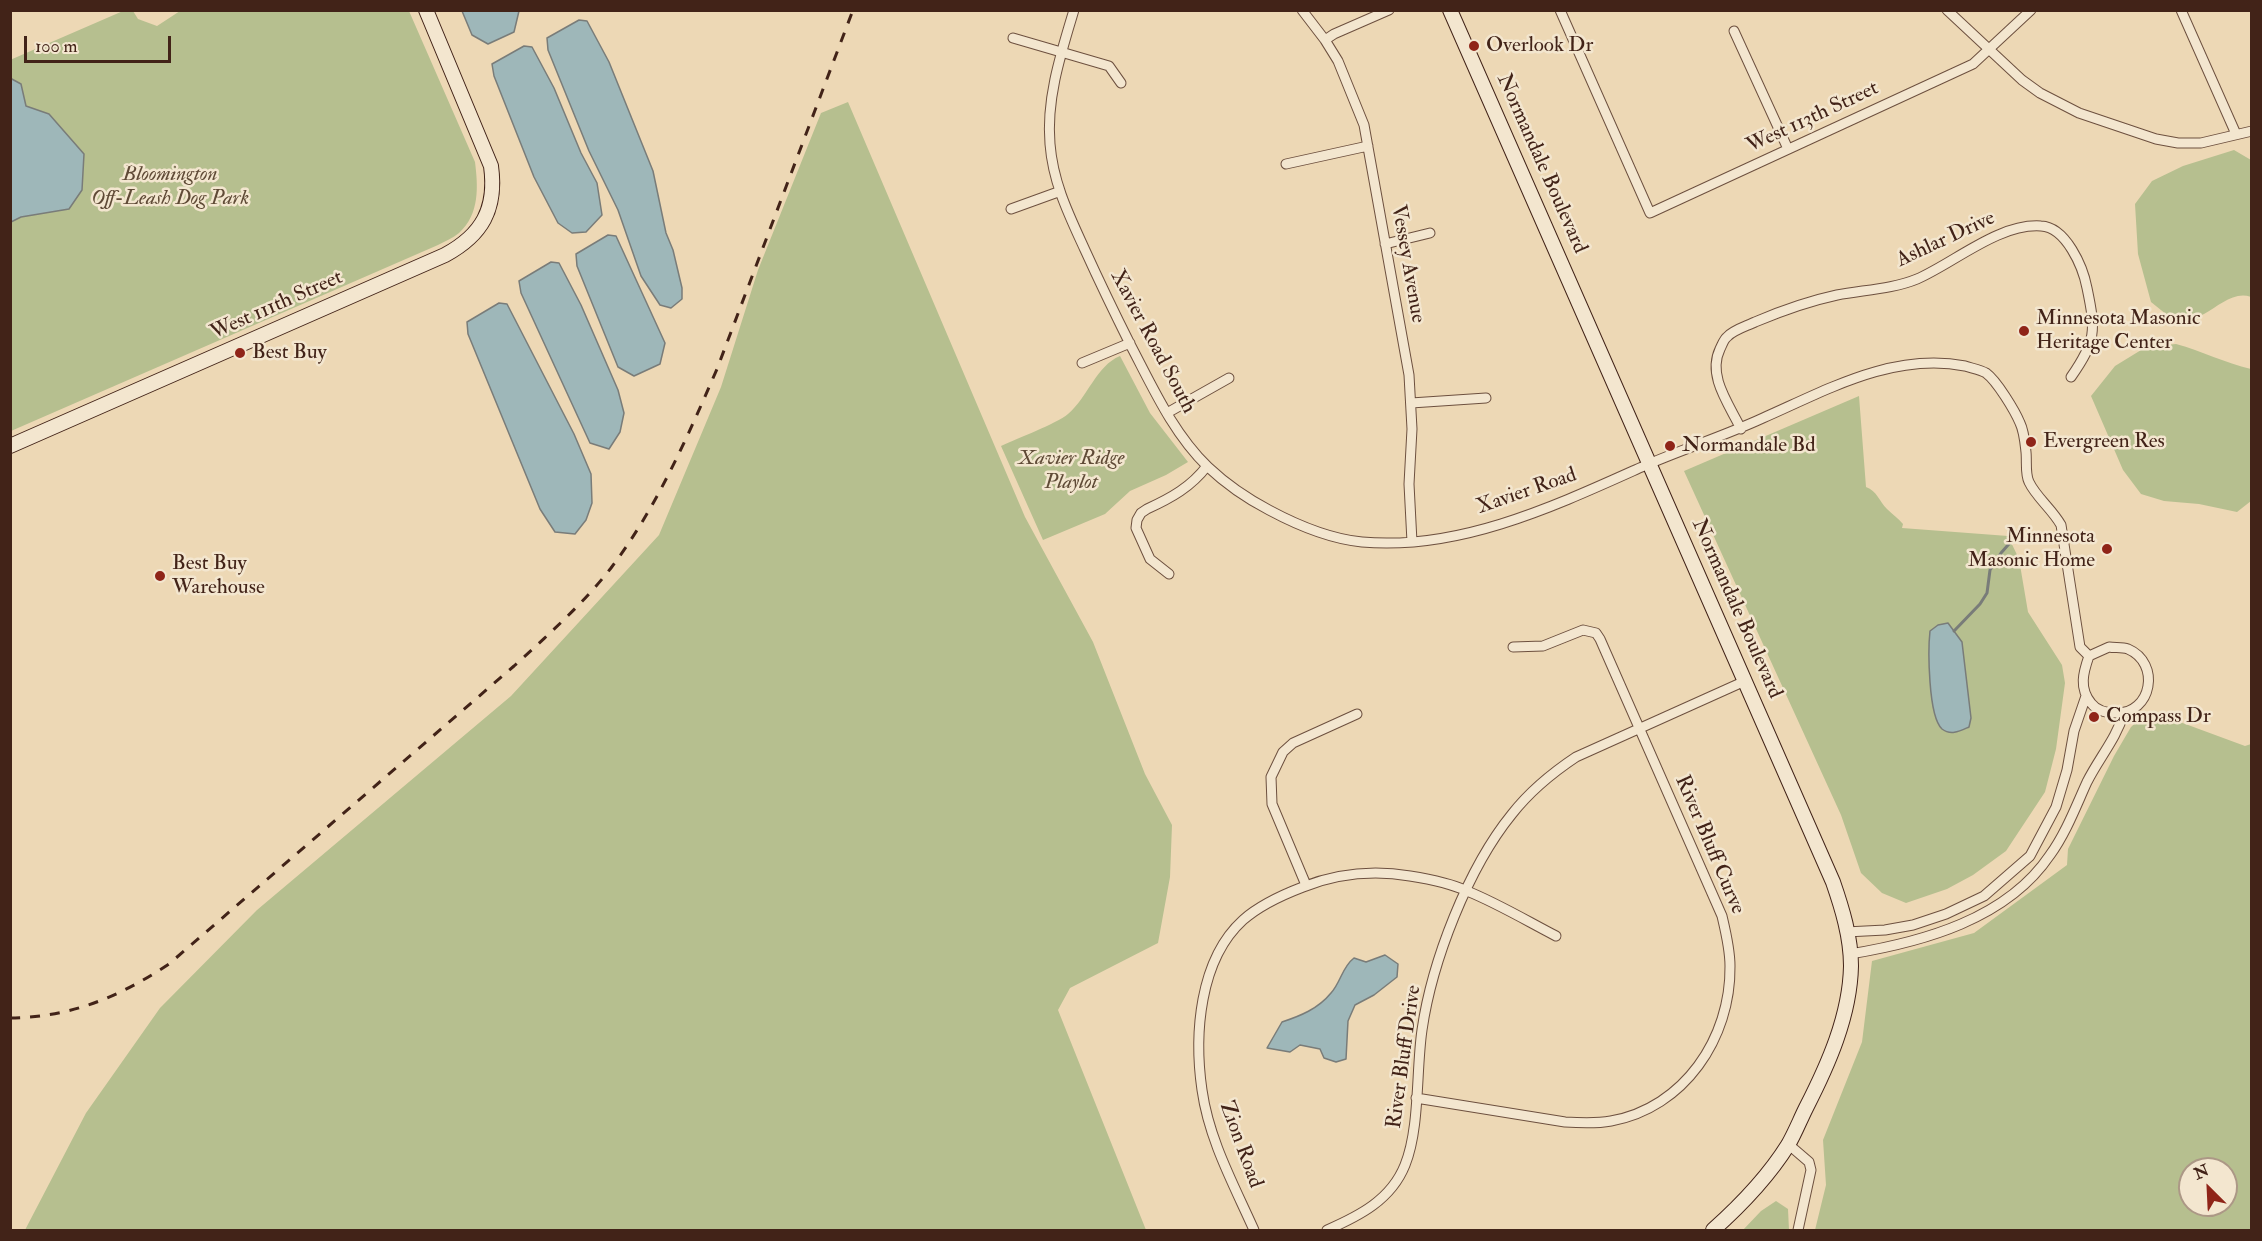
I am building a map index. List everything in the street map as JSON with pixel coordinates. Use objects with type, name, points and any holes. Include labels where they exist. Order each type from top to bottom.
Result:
[{"type":"street","name":"West 111th Street","points":[[10,446],[461,246],[475,234],[485,219],[491,203],[494,184],[491,166],[426,10]]},
{"type":"street","name":"Xavier Road South","points":[[1074,10],[1061,51],[1050,115],[1050,143],[1058,192],[1130,344],[1167,413],[1183,438],[1207,466],[1258,505],[1288,520],[1358,542],[1412,542]]},
{"type":"street","name":"Vessey Avenue","points":[[1302,10],[1338,61],[1359,111],[1368,146],[1409,375],[1411,403],[1409,484],[1412,542]]},
{"type":"street","points":[[1325,40],[1389,10]]},
{"type":"street","name":"Normandale Boulevard","points":[[1450,10],[1833,882],[1842,910],[1851,954],[1848,991],[1836,1041],[1820,1081],[1788,1144],[1764,1178],[1738,1209],[1713,1230]]},
{"type":"street","name":"West 113th Street","points":[[1560,10],[1650,213],[1973,64],[2031,10]]},
{"type":"street","points":[[1947,10],[1989,51],[2040,93],[2079,113],[2156,139],[2178,143],[2201,143],[2252,132]]},
{"type":"street","points":[[2181,10],[2236,134]]},
{"type":"street","points":[[1734,31],[1788,149]]},
{"type":"street","points":[[1013,38],[1109,66],[1121,83]]},
{"type":"street","points":[[1286,164],[1368,146]]},
{"type":"street","points":[[1011,209],[1058,192]]},
{"type":"street","name":"Ashlar Drive","points":[[1741,429],[1717,381],[1716,359],[1726,337],[1768,316],[1807,303],[1916,279],[2012,230],[2042,225],[2059,234],[2072,249],[2086,279],[2093,318],[2092,341],[2086,355],[2071,377]]},
{"type":"street","points":[[1385,244],[1430,233]]},
{"type":"street","points":[[1082,363],[1130,344]]},
{"type":"street","name":"Xavier Road","points":[[1412,542],[1470,531],[1522,516],[1741,429],[1853,379],[1892,367],[1931,363],[1970,367],[1987,374],[2003,394],[2021,424],[2028,481],[2061,525],[2080,647],[2090,656]]},
{"type":"street","points":[[1167,413],[1229,378]]},
{"type":"street","points":[[1411,403],[1486,398]]},
{"type":"street","points":[[1169,574],[1150,559],[1136,528],[1137,519],[1147,509],[1187,488],[1207,466]]},
{"type":"street","name":"River Bluff Curve","points":[[1416,1098],[1565,1122],[1588,1124],[1611,1121],[1654,1106],[1690,1078],[1715,1039],[1723,1018],[1730,967],[1728,941],[1722,916],[1596,633],[1583,630],[1543,646],[1513,647]]},
{"type":"street","points":[[2109,647],[2126,648],[2137,654],[2147,668],[2150,682],[2148,692],[2139,705],[2124,713],[2108,713],[2094,706],[2086,696],[2082,680],[2090,656],[2109,647]]},
{"type":"street","name":"River Bluff Drive","points":[[1327,1230],[1367,1211],[1394,1184],[1404,1167],[1411,1148],[1422,1029],[1443,944],[1466,890],[1511,814],[1552,773],[1576,757],[1745,681]]},
{"type":"street","points":[[1846,932],[1886,930],[1912,925],[1946,914],[1984,896],[2030,856],[2056,807],[2067,770],[2074,731],[2086,696]]},
{"type":"street","points":[[1851,954],[1945,931],[1987,912],[2028,882],[2050,856],[2089,778],[2118,732],[2124,713]]},
{"type":"street","points":[[1306,885],[1272,804],[1271,777],[1283,752],[1293,743],[1357,714]]},
{"type":"street","name":"Zion Road","points":[[1254,1230],[1209,1122],[1202,1091],[1199,1060],[1199,1028],[1204,997],[1213,966],[1221,949],[1237,926],[1259,909],[1286,893],[1306,885],[1346,875],[1377,873],[1408,876],[1466,890],[1556,936]]},
{"type":"street","points":[[1788,1144],[1809,1162],[1812,1170],[1798,1230]]},
{"type":"green space","name":"Bloomington Off-Leash Dog Park","points":[[123,11],[133,11],[138,19],[157,26],[180,11],[409,11],[475,162],[477,190],[474,209],[459,233],[438,245],[11,431],[10,60]]},
{"type":"green space","points":[[848,102],[1025,517],[1093,642],[1145,774],[1172,825],[1170,877],[1158,943],[1070,988],[1058,1010],[1146,1230],[25,1230],[86,1113],[160,1008],[257,910],[511,696],[659,535],[721,387],[758,270],[821,113]]},
{"type":"green space","points":[[2234,150],[2251,160],[2251,297],[2239,296],[2227,300],[2201,315],[2177,323],[2151,302],[2138,254],[2135,204],[2152,181],[2183,166]]},
{"type":"green space","points":[[2176,344],[2251,369],[2251,501],[2237,512],[2199,504],[2164,501],[2141,494],[2123,470],[2091,396],[2115,366],[2146,347]]},
{"type":"green space","name":"Xavier Ridge Playlot","points":[[1120,356],[1150,413],[1188,462],[1130,491],[1105,514],[1043,540],[1001,446],[1068,414],[1098,374]]},
{"type":"green space","points":[[1859,396],[1866,487],[1873,491],[1903,524],[1902,528],[2008,536],[2019,559],[2028,612],[2062,665],[2065,683],[2056,749],[2045,792],[2006,851],[1973,875],[1947,889],[1906,903],[1882,893],[1861,873],[1841,815],[1684,471]]},
{"type":"green space","points":[[2161,715],[2245,746],[2251,744],[2251,1230],[1815,1230],[1826,1185],[1823,1140],[1862,1042],[1872,961],[1974,933],[2067,865],[2068,849],[2131,727],[2143,716]]},
{"type":"green space","points":[[1776,1201],[1788,1209],[1789,1230],[1743,1230],[1761,1211]]},
{"type":"water","points":[[462,11],[519,11],[514,32],[488,44],[472,35]]},
{"type":"water","points":[[579,20],[587,21],[609,62],[653,171],[666,233],[673,250],[682,288],[682,299],[671,308],[660,305],[641,276],[618,210],[589,151],[548,50],[547,38]]},
{"type":"water","points":[[524,46],[532,47],[554,88],[581,153],[597,183],[602,215],[586,232],[572,233],[558,223],[534,177],[494,76],[492,64]]},
{"type":"water","points":[[10,78],[21,84],[26,106],[49,114],[84,154],[82,190],[69,209],[21,217],[11,222]]},
{"type":"water","points":[[608,235],[616,236],[665,343],[660,364],[634,376],[618,367],[577,266],[576,254]]},
{"type":"water","points":[[551,262],[559,263],[581,305],[618,390],[624,413],[620,432],[609,449],[590,443],[521,293],[519,281]]},
{"type":"water","points":[[499,303],[507,304],[574,434],[591,474],[592,503],[586,520],[575,534],[555,532],[540,509],[468,334],[467,322]]},
{"type":"water","points":[[1948,623],[1962,642],[1971,718],[1969,727],[1952,732],[1942,729],[1937,722],[1929,666],[1930,631],[1938,625]]},
{"type":"water","points":[[1385,955],[1398,964],[1397,977],[1374,995],[1355,1005],[1348,1021],[1346,1059],[1336,1062],[1324,1058],[1320,1049],[1300,1045],[1290,1052],[1267,1048],[1282,1022],[1308,1011],[1326,999],[1354,958],[1366,962]]},
{"type":"waterway","points":[[1954,631],[1980,604],[1987,593],[1990,570],[2022,529]]},
{"type":"railway","points":[[10,1018],[54,1014],[94,1003],[132,986],[169,964],[514,666],[565,619],[611,568],[628,545],[657,496],[706,395],[853,10]]},
{"type":"place","name":"Overlook Dr","points":[[1474,46]]},
{"type":"place","name":"Minnesota Masonic Heritage Center","points":[[2024,331]]},
{"type":"place","name":"Best Buy","points":[[240,353]]},
{"type":"place","name":"Evergreen Res","points":[[2031,442]]},
{"type":"place","name":"Normandale Bd","points":[[1670,446]]},
{"type":"place","name":"Minnesota Masonic Home","points":[[2107,549]]},
{"type":"place","name":"Best Buy Warehouse","points":[[160,576]]},
{"type":"place","name":"Compass Dr","points":[[2094,717]]}]
